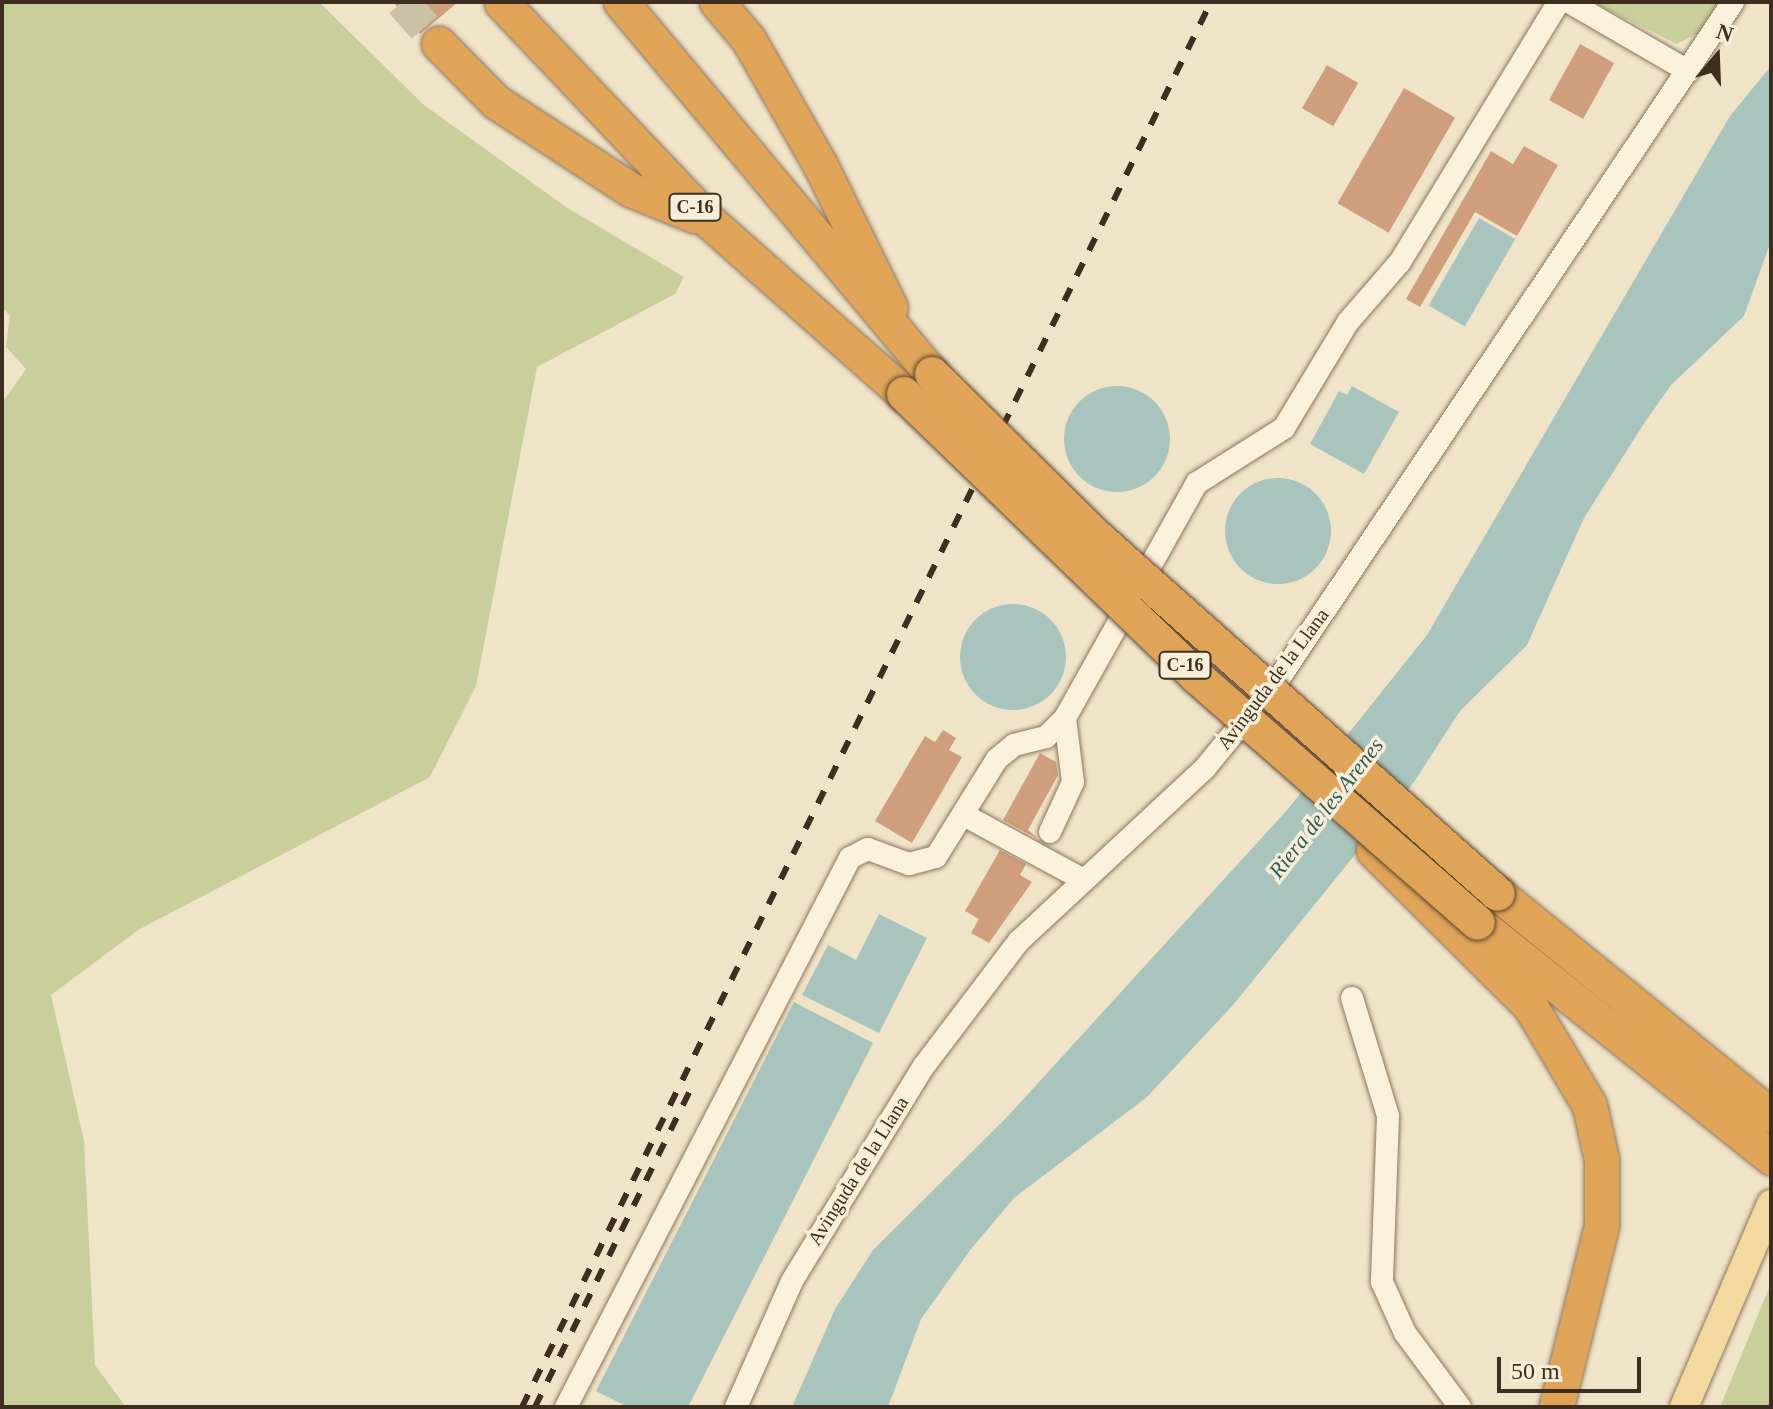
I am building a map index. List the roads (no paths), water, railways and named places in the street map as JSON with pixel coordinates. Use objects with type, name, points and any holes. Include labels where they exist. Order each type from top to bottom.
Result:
[{"type":"highway","name":"C-16","points":[[621,2],[909,349],[1098,538],[1498,894],[1611,989],[1770,1107]]},
{"type":"highway","name":"C-16","points":[[717,2],[749,40],[821,166],[909,349]]},
{"type":"highway","name":"C-16","points":[[502,3],[711,223],[904,394],[1465,926],[1764,1153]]},
{"type":"highway","name":"C-16","points":[[439,44],[508,110],[631,190],[711,223]]},
{"type":"highway","points":[[1465,926],[1552,1034],[1597,1134],[1604,1201],[1599,1248],[1557,1407]]},
{"type":"main road","points":[[1684,1407],[1771,1204]]},
{"type":"street","points":[[566,1407],[850,858],[868,849],[909,864],[927,863],[964,815],[1005,751],[1046,737],[1065,718],[1197,483],[1284,428],[1348,322],[1400,262],[1559,2]]},
{"type":"street","points":[[1569,2],[1688,71]]},
{"type":"street","name":"Avinguda de la Llana","points":[[736,1407],[792,1281],[908,1090],[999,964],[1082,879],[1205,768],[1280,677],[1733,2]]},
{"type":"street","points":[[1050,832],[1073,782],[1065,718]]},
{"type":"street","points":[[964,815],[1082,879]]},
{"type":"street","points":[[1352,998],[1388,1116],[1382,1282],[1405,1333],[1460,1407]]},
{"type":"water","name":"Riera de les Arenes","points":[[1771,66],[1771,241],[1744,316],[1671,385],[1645,422],[1584,518],[1527,645],[1460,711],[1414,782],[1233,1005],[1147,1097],[1014,1198],[971,1249],[921,1319],[888,1407],[792,1407],[835,1309],[873,1250],[1007,1117],[1288,809],[1427,635],[1730,116]]},
{"type":"water","points":[[1479,218],[1515,239],[1465,326],[1428,305]]},
{"type":"water","points":[[1117,386],[1137,390],[1154,402],[1166,419],[1170,439],[1166,459],[1154,476],[1137,488],[1117,492],[1097,488],[1080,476],[1068,459],[1064,439],[1068,419],[1080,402],[1097,390]]},
{"type":"water","points":[[1352,386],[1399,412],[1364,474],[1310,444],[1339,391],[1347,395]]},
{"type":"water","points":[[1278,478],[1298,482],[1315,494],[1327,511],[1331,531],[1327,551],[1315,568],[1298,580],[1278,584],[1258,580],[1241,568],[1229,551],[1225,531],[1229,511],[1241,494],[1258,482]]},
{"type":"water","points":[[1013,604],[1033,608],[1050,620],[1062,637],[1066,657],[1062,677],[1050,694],[1033,706],[1013,710],[993,706],[976,694],[964,677],[960,657],[964,637],[976,620],[993,608]]},
{"type":"water","points":[[879,914],[927,938],[879,1033],[802,995],[828,945],[856,960]]},
{"type":"water","points":[[794,1002],[873,1043],[688,1407],[628,1407],[596,1391]]},
{"type":"tunnel","points":[[402,2],[439,44]]},
{"type":"railway","points":[[522,1407],[1211,2]]},
{"type":"railway","points":[[535,1407],[692,1087]]}]
